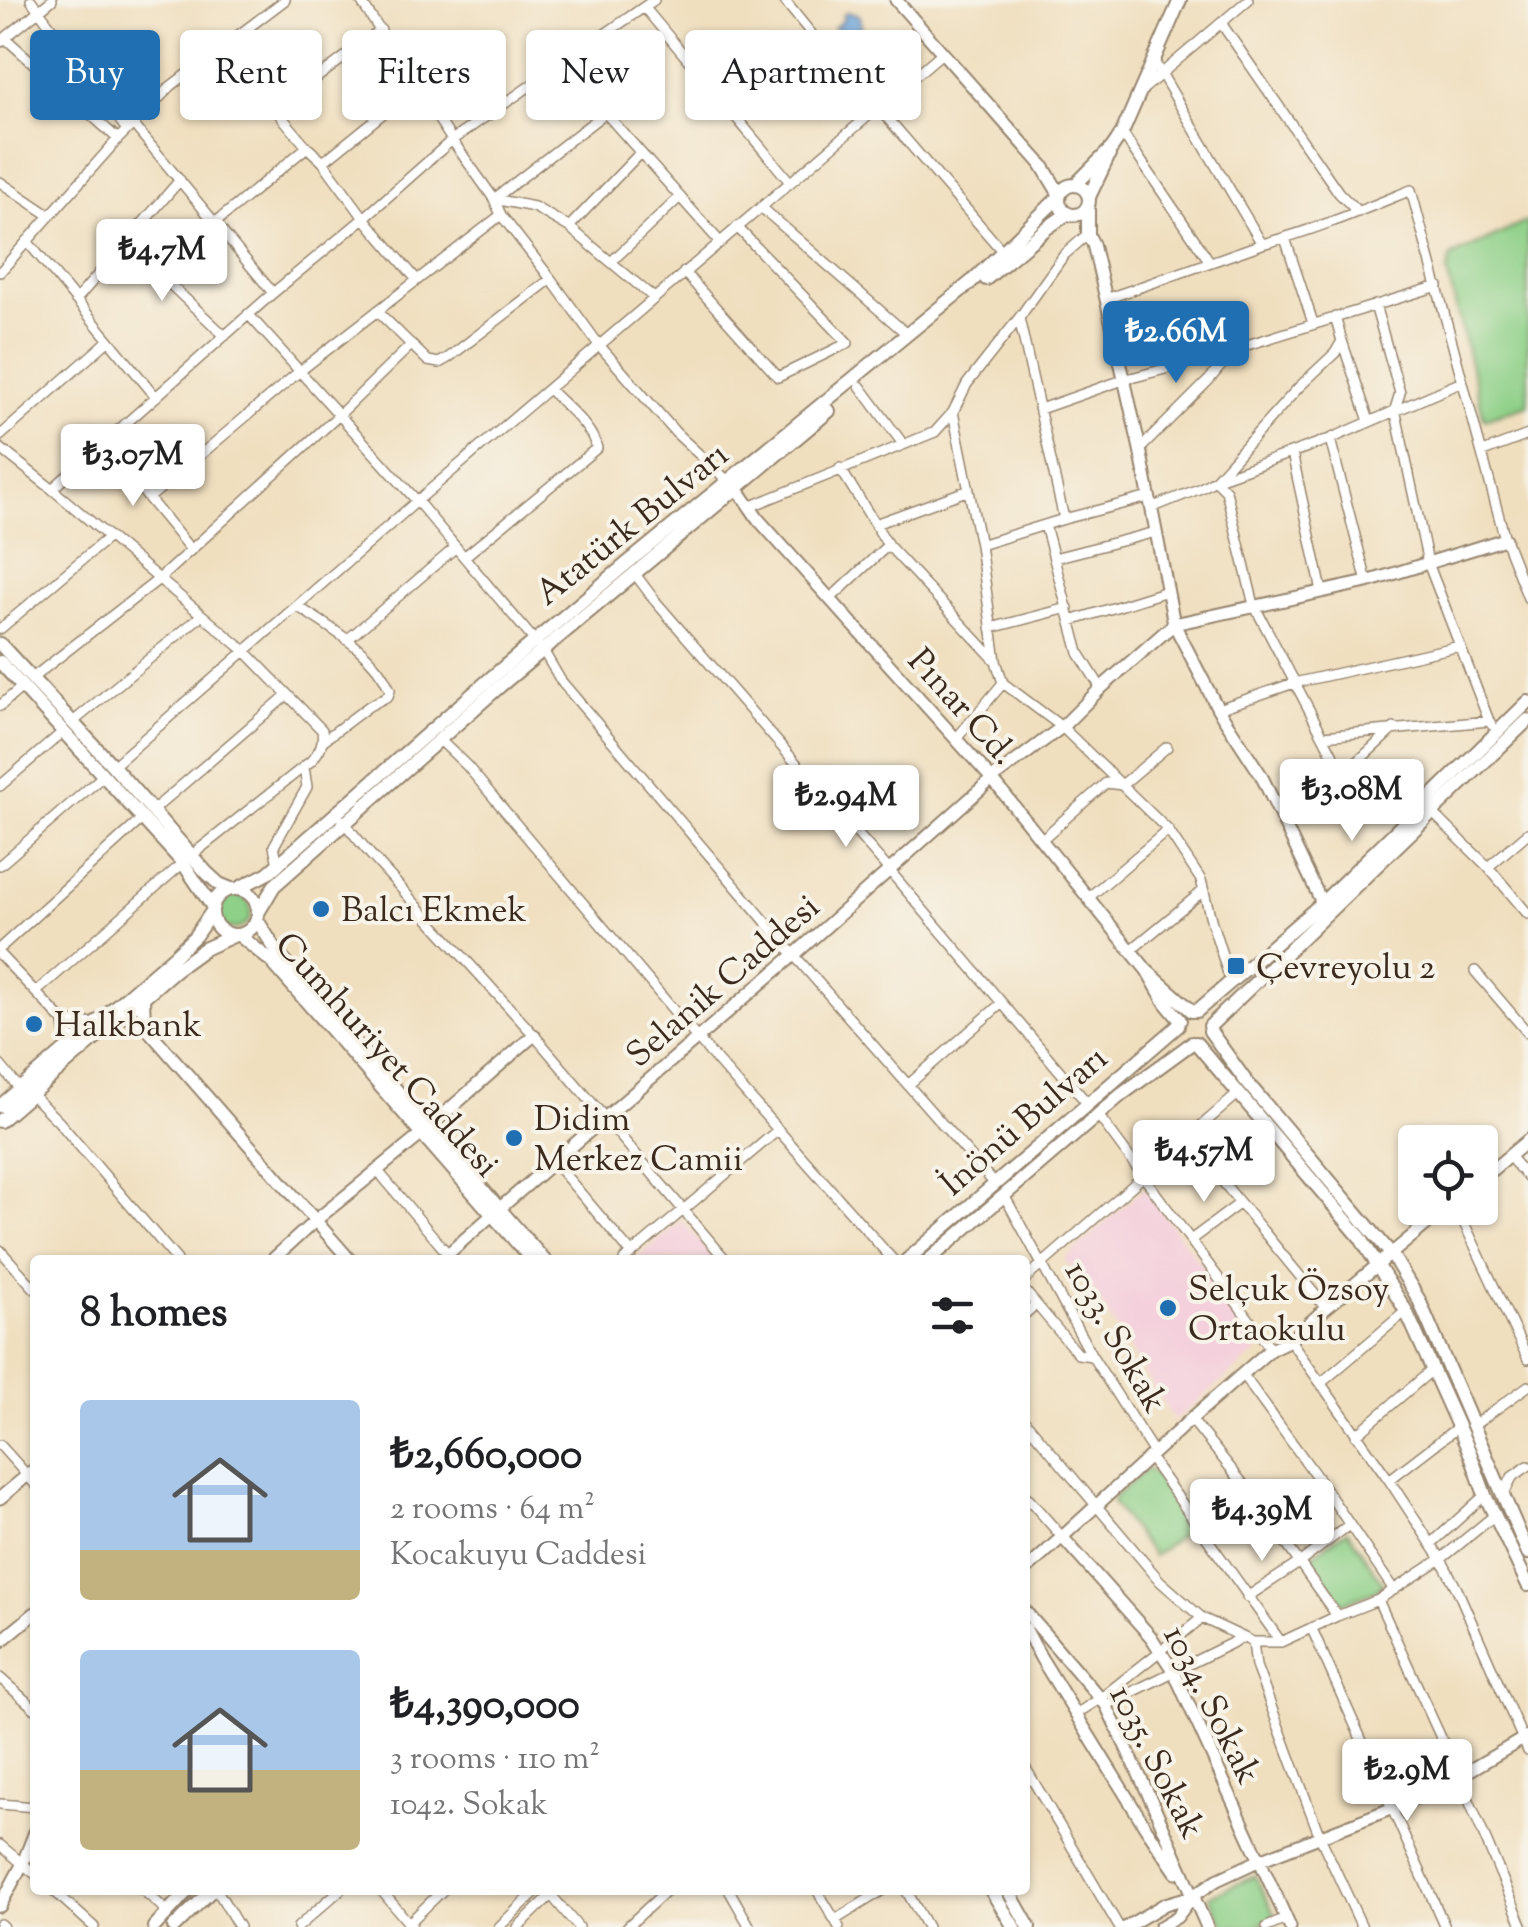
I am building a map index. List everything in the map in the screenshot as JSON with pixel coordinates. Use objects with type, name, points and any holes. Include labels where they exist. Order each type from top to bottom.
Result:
[{"type":"main road","name":"Atatürk Bulvarı","points":[[1088,202],[1139,93],[1158,69],[1180,0]]},
{"type":"main road","name":"Atatürk Bulvarı","points":[[257,916],[274,886],[341,819],[1004,252],[1112,148]]},
{"type":"main road","points":[[1042,165],[1066,190],[1086,190],[1088,234]]},
{"type":"main road","points":[[1066,190],[1060,206],[1088,234]]},
{"type":"main road","points":[[1070,215],[1082,214],[1088,202]]},
{"type":"main road","name":"Atatürk Bulvarı","points":[[234,889],[259,879],[441,741],[539,646],[635,574],[732,485],[860,386],[1046,228],[1070,215]]},
{"type":"main road","points":[[0,644],[26,683]]},
{"type":"main road","points":[[0,662],[69,727],[187,859],[212,878],[252,897],[257,916],[250,930],[192,956],[26,1091],[0,1106]]},
{"type":"main road","points":[[1179,1023],[1186,1013],[1231,983],[1322,903],[1493,726],[1528,702]]},
{"type":"main road","points":[[1194,1043],[1205,1038],[1210,1028],[1528,720]]},
{"type":"main road","points":[[187,859],[212,909],[212,920],[220,930],[236,935]]},
{"type":"main road","points":[[0,1121],[70,1046],[195,936],[219,895],[234,889]]},
{"type":"main road","name":"Cumhuriyet Caddesi","points":[[257,916],[279,955],[424,1131]]},
{"type":"main road","name":"Cumhuriyet Caddesi","points":[[236,935],[271,961],[539,1255]]},
{"type":"main road","points":[[1149,974],[1194,1011],[1206,1016],[1245,1080],[1392,1255],[1419,1300],[1528,1554]]},
{"type":"main road","points":[[1149,974],[1179,1023],[1180,1035],[1194,1043],[1239,1093],[1379,1264],[1406,1311],[1528,1585]]},
{"type":"main road","points":[[122,1014],[144,1025],[143,997]]},
{"type":"main road","name":"İnönü Bulvarı","points":[[913,1255],[1179,1023]]},
{"type":"main road","points":[[70,1046],[66,1024],[94,1025]]},
{"type":"main road","name":"İnönü Bulvarı","points":[[935,1255],[1098,1114],[1194,1043]]},
{"type":"main road","points":[[994,1183],[1004,1196]]},
{"type":"main road","name":"Cumhuriyet Caddesi","points":[[496,1212],[528,1255]]},
{"type":"main road","points":[[1485,1494],[1504,1494]]},
{"type":"main road","points":[[1494,1515],[1504,1494]]},
{"type":"main road","points":[[154,1927],[183,1895]]},
{"type":"main road","points":[[174,1927],[209,1895]]},
{"type":"main road","points":[[995,1895],[1014,1927]]},
{"type":"main road","points":[[1011,1895],[1029,1927]]},
{"type":"street","points":[[31,0],[130,127],[180,180],[273,292]]},
{"type":"street","points":[[52,0],[3,40],[118,139]]},
{"type":"street","points":[[246,30],[285,0]]},
{"type":"street","points":[[360,0],[381,30]]},
{"type":"street","points":[[611,30],[654,0]]},
{"type":"street","points":[[784,0],[809,30]]},
{"type":"street","points":[[896,0],[1042,165]]},
{"type":"street","points":[[1248,0],[1158,69],[1262,244]]},
{"type":"street","points":[[644,7],[790,182]]},
{"type":"street","points":[[1220,23],[1339,193],[1358,212]]},
{"type":"street","points":[[921,71],[942,53]]},
{"type":"street","points":[[322,75],[342,59]]},
{"type":"street","points":[[0,272],[118,139],[180,79]]},
{"type":"street","points":[[52,489],[273,292],[452,140],[526,89]]},
{"type":"street","points":[[284,120],[323,162],[417,280]]},
{"type":"street","points":[[323,162],[376,120]]},
{"type":"street","points":[[439,120],[494,198],[501,215],[598,346],[676,433],[732,485]]},
{"type":"street","points":[[494,198],[596,120]]},
{"type":"street","points":[[611,120],[720,242]]},
{"type":"street","points":[[0,866],[417,501],[863,120]]},
{"type":"street","points":[[886,120],[1004,252]]},
{"type":"street","points":[[1122,133],[1210,262]]},
{"type":"street","points":[[215,223],[307,147]]},
{"type":"street","points":[[569,227],[640,153]]},
{"type":"street","points":[[76,300],[180,180]]},
{"type":"street","points":[[0,182],[49,214]]},
{"type":"street","points":[[1106,299],[1411,190],[1506,539],[1528,598]]},
{"type":"street","points":[[494,198],[534,208],[569,227],[654,298]]},
{"type":"street","points":[[612,261],[680,198]]},
{"type":"street","points":[[761,208],[908,335]]},
{"type":"street","points":[[149,498],[300,371],[501,215]]},
{"type":"street","points":[[684,272],[778,376],[848,342],[738,227]]},
{"type":"street","points":[[748,507],[934,432],[953,412],[967,384],[1064,255],[1088,234],[1140,449],[1174,624],[1218,710],[1261,775],[1322,903]]},
{"type":"street","points":[[1285,238],[1313,323]]},
{"type":"street","points":[[26,241],[156,397]]},
{"type":"street","points":[[126,243],[224,336]]},
{"type":"street","points":[[377,310],[428,361],[439,362],[551,279]]},
{"type":"street","points":[[1040,409],[1438,286]]},
{"type":"street","points":[[1323,736],[1394,728],[1493,726],[1428,562],[1395,409],[1400,393],[1375,305]]},
{"type":"street","points":[[248,314],[417,501],[539,646],[561,681],[994,1183]]},
{"type":"street","points":[[1335,317],[1369,421]]},
{"type":"street","points":[[1019,318],[1064,519]]},
{"type":"street","points":[[0,436],[109,340]]},
{"type":"street","points":[[1214,480],[1342,341]]},
{"type":"street","points":[[0,706],[159,579],[411,345]]},
{"type":"street","points":[[1140,449],[1237,347]]},
{"type":"street","points":[[980,545],[1064,519],[1201,488],[1330,439],[1462,382]]},
{"type":"street","points":[[860,386],[903,444]]},
{"type":"street","points":[[464,556],[598,448],[589,431],[549,389]]},
{"type":"street","points":[[953,412],[980,545],[996,662],[1003,683],[1062,727],[1168,830],[1201,880],[1231,983]]},
{"type":"street","points":[[1483,452],[1528,436]]},
{"type":"street","points":[[1330,439],[1367,582]]},
{"type":"street","points":[[103,443],[191,550]]},
{"type":"street","points":[[0,448],[245,652],[322,730],[324,740]]},
{"type":"street","points":[[1292,452],[1322,591]]},
{"type":"street","points":[[840,468],[888,545],[996,662]]},
{"type":"street","points":[[1214,480],[1226,490],[1254,605],[1344,776]]},
{"type":"street","name":"Pınar Cd.","points":[[732,485],[992,779],[1149,974]]},
{"type":"street","points":[[875,524],[969,490]]},
{"type":"street","points":[[1045,525],[1079,653],[1101,688]]},
{"type":"street","points":[[1054,558],[1156,532]]},
{"type":"street","points":[[0,629],[109,537]]},
{"type":"street","name":"Selanik Caddesi","points":[[446,1255],[992,779],[1062,727],[1174,624],[1367,582],[1506,539]]},
{"type":"street","points":[[830,599],[888,545]]},
{"type":"street","points":[[347,640],[456,547]]},
{"type":"street","points":[[635,574],[1087,1103]]},
{"type":"street","points":[[1071,622],[1167,591]]},
{"type":"street","points":[[36,992],[187,859],[304,766],[319,752],[324,740],[388,696],[390,690],[378,669],[347,640],[297,606]]},
{"type":"street","points":[[991,628],[1068,608]]},
{"type":"street","points":[[0,786],[202,615]]},
{"type":"street","points":[[1218,710],[1294,683],[1460,646]]},
{"type":"street","points":[[956,740],[1003,683]]},
{"type":"street","points":[[66,1024],[0,951],[148,814],[287,695]]},
{"type":"street","points":[[1286,828],[1394,728]]},
{"type":"street","points":[[441,741],[467,766],[697,1038],[888,1255]]},
{"type":"street","points":[[1122,785],[1167,747]]},
{"type":"street","points":[[278,864],[274,846],[306,787],[304,766]]},
{"type":"street","points":[[1041,840],[1106,782],[1122,785]]},
{"type":"street","points":[[1432,812],[1488,867],[1528,914]]},
{"type":"street","points":[[341,819],[534,1035],[722,1255]]},
{"type":"street","points":[[1088,898],[1168,830]]},
{"type":"street","points":[[1488,867],[1528,834]]},
{"type":"street","points":[[1130,950],[1203,891]]},
{"type":"street","points":[[1475,971],[1528,1033]]},
{"type":"street","points":[[908,1085],[1002,1003]]},
{"type":"street","points":[[144,1025],[346,1255]]},
{"type":"street","points":[[278,1255],[534,1035]]},
{"type":"street","points":[[0,1065],[59,1122],[173,1255]]},
{"type":"street","points":[[1030,1274],[1239,1093]]},
{"type":"street","points":[[1098,1114],[1271,1349]]},
{"type":"street","points":[[630,1255],[778,1130]]},
{"type":"street","points":[[1186,1138],[1326,1308]]},
{"type":"street","points":[[1498,1165],[1528,1140]]},
{"type":"street","points":[[1509,1156],[1528,1178]]},
{"type":"street","points":[[554,1162],[626,1255]]},
{"type":"street","points":[[378,1170],[442,1255]]},
{"type":"street","name":"1033. Sokak","points":[[1004,1196],[1152,1455],[1281,1642]]},
{"type":"street","points":[[1192,1239],[1240,1202]]},
{"type":"street","points":[[1030,1567],[1271,1349],[1290,1340],[1426,1225]]},
{"type":"street","points":[[1466,1225],[1528,1359]]},
{"type":"street","points":[[0,1250],[30,1283]]},
{"type":"street","points":[[1030,1297],[1078,1354],[1092,1356]]},
{"type":"street","points":[[1030,1309],[1036,1304]]},
{"type":"street","points":[[1321,1383],[1406,1311]]},
{"type":"street","points":[[1030,1775],[1122,1927],[1260,1860],[1393,1808],[1526,1742],[1441,1559],[1290,1340]]},
{"type":"street","points":[[1356,1435],[1432,1370]]},
{"type":"street","points":[[1243,1375],[1394,1590]]},
{"type":"street","points":[[1474,1424],[1528,1386]]},
{"type":"street","points":[[1191,1419],[1249,1491],[1336,1616]]},
{"type":"street","points":[[1030,1426],[1160,1581],[1202,1618],[1253,1642],[1281,1642],[1378,1600],[1441,1559],[1494,1515]]},
{"type":"street","points":[[1389,1480],[1458,1427]]},
{"type":"street","points":[[0,1444],[30,1474]]},
{"type":"street","points":[[1504,1494],[1512,1477],[1525,1468],[1528,1481]]},
{"type":"street","points":[[0,1498],[30,1477]]},
{"type":"street","points":[[1431,1544],[1485,1494]]},
{"type":"street","points":[[1030,1501],[1063,1538]]},
{"type":"street","points":[[1247,1597],[1349,1524]]},
{"type":"street","name":"1034. Sokak","points":[[1063,1538],[1152,1636],[1174,1672],[1288,1923]]},
{"type":"street","points":[[1378,1600],[1523,1927]]},
{"type":"street","points":[[0,1642],[30,1617]]},
{"type":"street","name":"1035. Sokak","points":[[1030,1617],[1104,1702],[1206,1927]]},
{"type":"street","points":[[1104,1702],[1202,1618]]},
{"type":"street","points":[[1312,1629],[1444,1927]]},
{"type":"street","name":"1035. Sokak","points":[[1030,1637],[1192,1896]]},
{"type":"street","points":[[1076,1714],[1242,1638]]},
{"type":"street","points":[[1253,1642],[1256,1666],[1320,1837],[1362,1927]]},
{"type":"street","points":[[0,1678],[30,1705]]},
{"type":"street","points":[[0,1804],[30,1807]]},
{"type":"street","points":[[0,1845],[30,1869]]},
{"type":"street","points":[[0,1906],[30,1845]]},
{"type":"street","points":[[58,1895],[94,1927]]},
{"type":"street","points":[[149,1895],[168,1911]]},
{"type":"street","points":[[217,1895],[239,1927]]},
{"type":"street","points":[[300,1926],[334,1895]]},
{"type":"street","points":[[385,1895],[410,1925],[438,1895]]},
{"type":"street","points":[[499,1927],[532,1895]]},
{"type":"street","points":[[518,1927],[546,1895]]},
{"type":"street","points":[[551,1895],[578,1927]]},
{"type":"street","points":[[627,1927],[662,1895]]},
{"type":"street","points":[[732,1895],[750,1927]]},
{"type":"street","points":[[820,1895],[837,1923],[876,1895]]},
{"type":"street","points":[[909,1895],[927,1927]]},
{"type":"street","points":[[1160,1927],[1178,1917],[1192,1896]]},
{"type":"street","points":[[1266,1927],[1288,1923]]},
{"type":"shaded area","name":"Selçuk Özsoy Ortaokulu","points":[[1144,1188],[1259,1343],[1254,1355],[1174,1421],[1092,1289],[1064,1260]]},
{"type":"shaded area","points":[[682,1220],[711,1255],[641,1255]]},
{"type":"green space","points":[[1528,221],[1528,405],[1484,419],[1447,272],[1451,257]]},
{"type":"green space","points":[[234,895],[246,900],[251,912],[246,924],[234,929],[222,924],[217,912],[222,900]]},
{"type":"green space","points":[[1147,1469],[1154,1473],[1192,1527],[1153,1556],[1113,1504],[1114,1497]]},
{"type":"green space","points":[[1347,1530],[1383,1583],[1375,1591],[1342,1603],[1310,1557]]},
{"type":"green space","points":[[1255,1876],[1276,1917],[1255,1927],[1225,1927],[1209,1896]]},
{"type":"water","points":[[847,12],[859,16],[861,30],[836,30]]},
{"type":"place","name":"Balcı Ekmek","points":[[321,909]]},
{"type":"place","name":"Çevreyolu 2","points":[[1236,966]]},
{"type":"place","name":"Halkbank","points":[[34,1024]]},
{"type":"place","name":"Didim Merkez Camii","points":[[514,1138]]},
{"type":"place","name":"Selçuk Özsoy Ortaokulu","points":[[1168,1308]]}]
